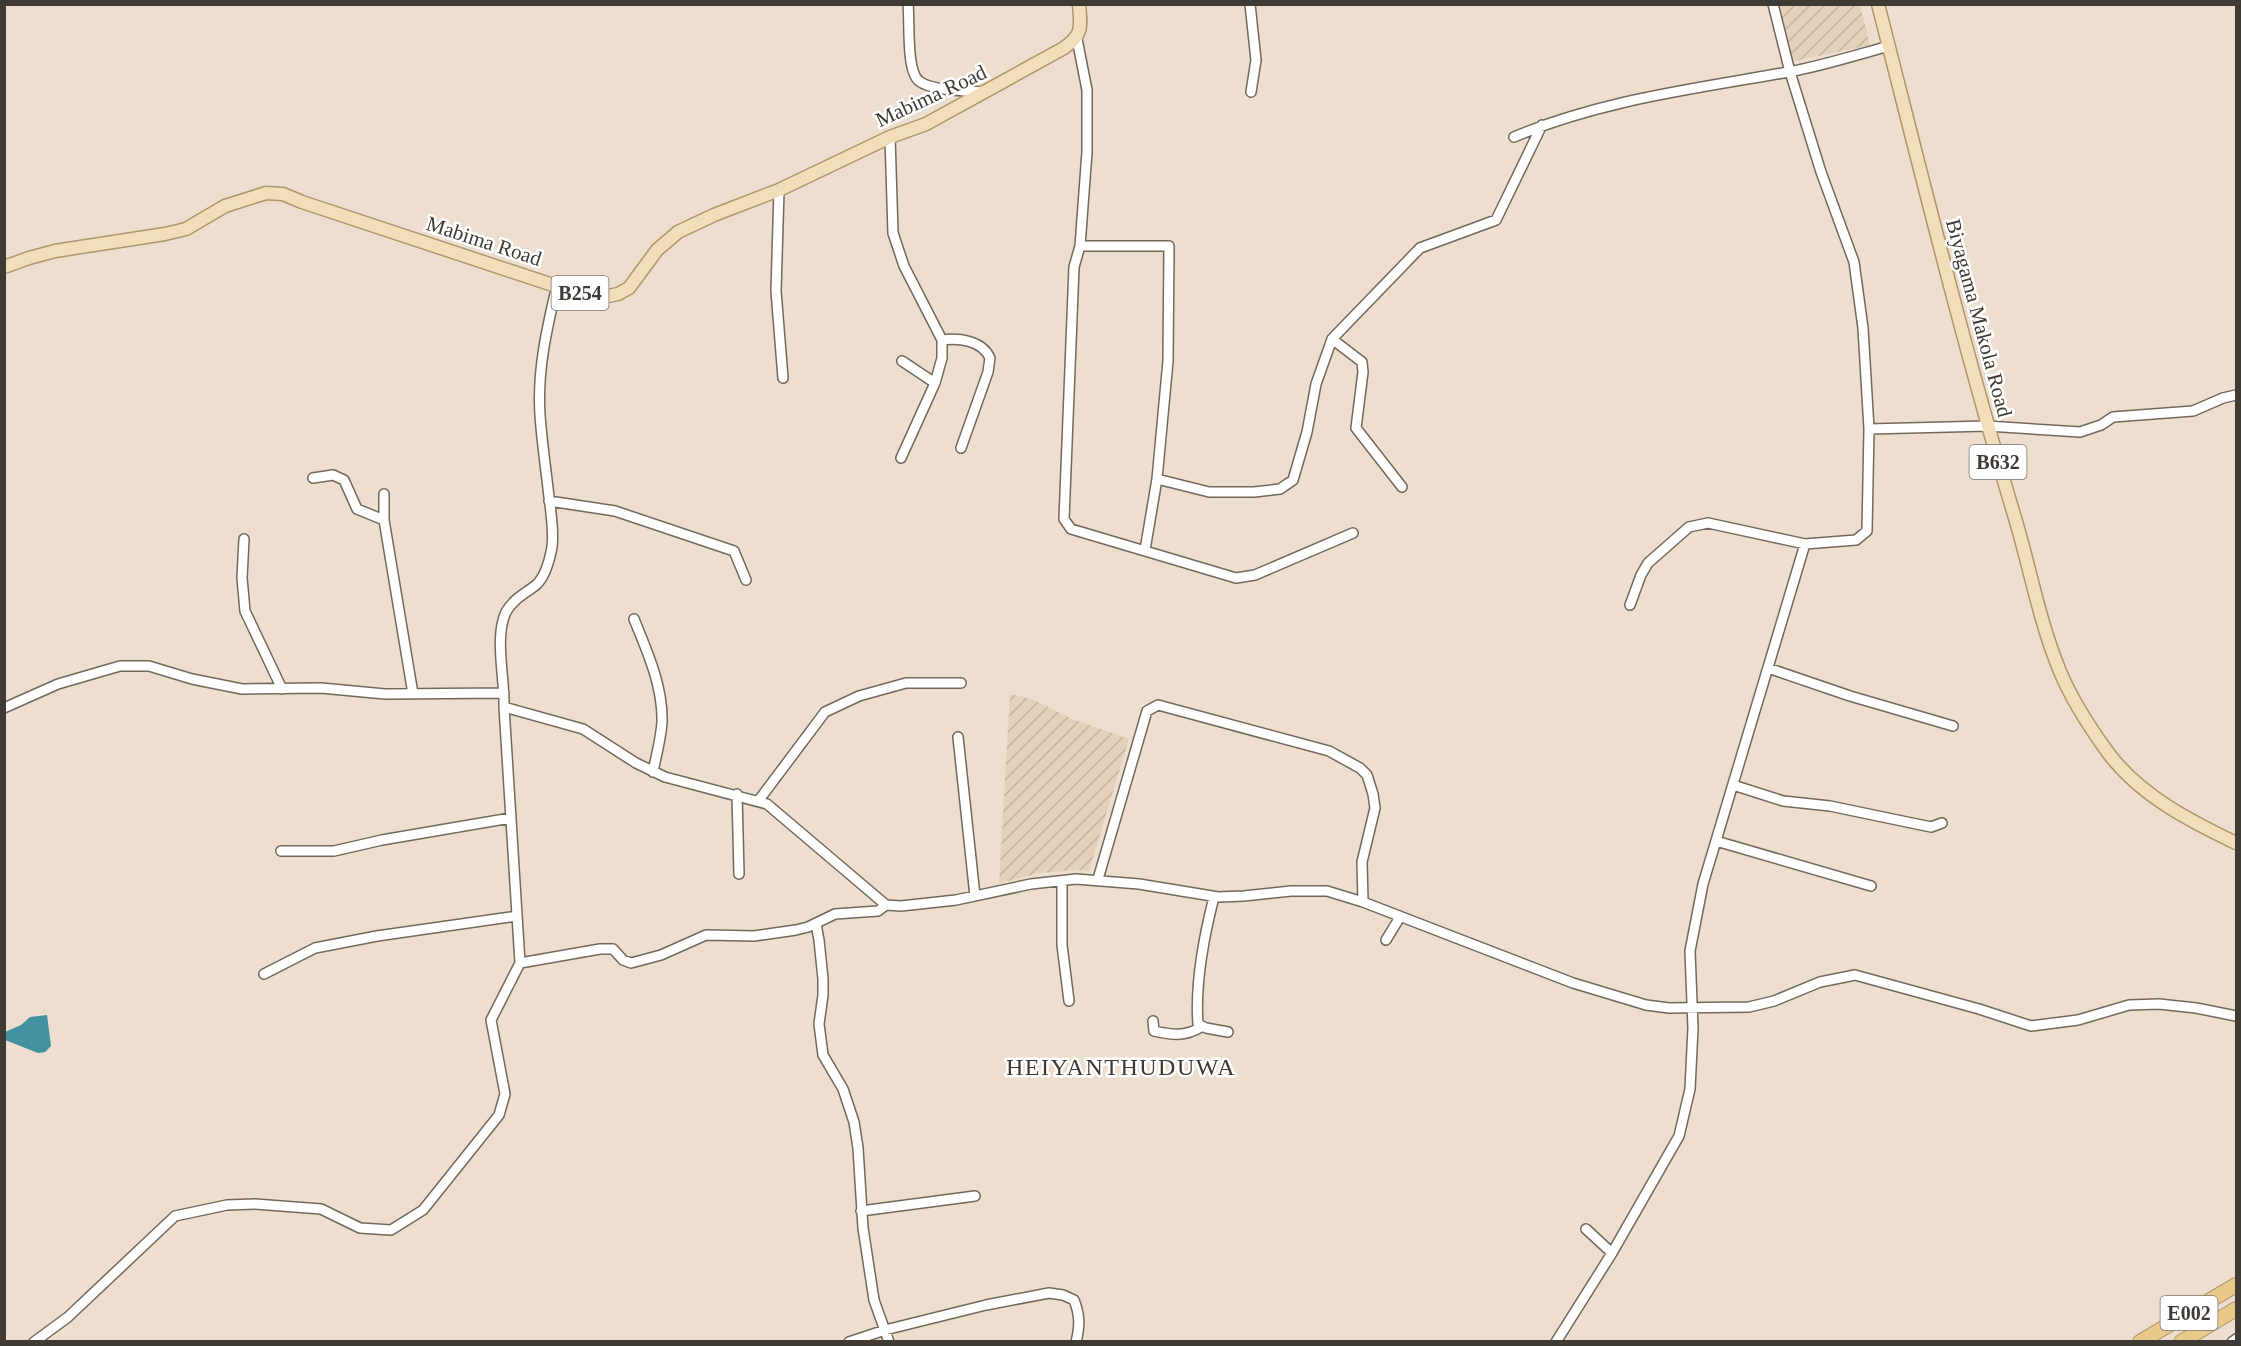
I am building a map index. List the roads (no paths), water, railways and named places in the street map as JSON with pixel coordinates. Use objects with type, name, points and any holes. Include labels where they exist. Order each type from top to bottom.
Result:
[{"type":"highway","name":"E002","points":[[2140,1341],[2236,1285]]},
{"type":"highway","name":"E002","points":[[2181,1341],[2236,1309]]},
{"type":"main road","points":[[1077,39],[1080,28],[1079,4]]},
{"type":"main road","name":"Biyagama Makola Road","points":[[1878,4],[1987,426],[2020,535],[2043,626],[2059,669],[2082,713],[2111,757],[2140,786],[2175,811],[2236,843]]},
{"type":"main road","name":"Mabima Road","points":[[4,267],[55,251],[186,229],[225,206],[266,193],[283,194],[586,296],[603,297],[618,294],[629,288],[657,249],[678,232],[714,215],[779,190],[890,137],[926,124],[985,93],[1077,39]]},
{"type":"street","points":[[908,4],[912,72],[919,82],[933,87],[985,93]]},
{"type":"street","points":[[1250,4],[1256,60],[1251,92]]},
{"type":"street","points":[[1630,605],[1648,563],[1689,527],[1708,523],[1805,544],[1856,540],[1864,535],[1867,527],[1869,429],[1863,328],[1854,262],[1821,172],[1773,4]]},
{"type":"street","points":[[1077,39],[1087,90],[1087,152],[1080,246],[1074,267],[1064,519],[1071,529],[1236,578],[1255,575],[1353,533]]},
{"type":"street","points":[[1514,138],[1542,125],[1609,105],[1683,89],[1791,72],[1889,46]]},
{"type":"street","points":[[1157,479],[1209,492],[1254,492],[1280,489],[1293,480],[1307,432],[1316,384],[1332,339],[1420,248],[1496,220],[1542,125]]},
{"type":"street","points":[[890,137],[893,233],[904,266],[942,340],[942,358],[935,383],[901,458]]},
{"type":"street","points":[[779,190],[776,291],[783,378]]},
{"type":"street","points":[[1080,246],[1169,246],[1168,361],[1157,479],[1145,550]]},
{"type":"street","points":[[34,1341],[68,1317],[175,1216],[227,1205],[255,1204],[321,1209],[360,1228],[391,1230],[423,1210],[499,1115],[505,1094],[491,1020],[520,963],[501,640],[507,611],[516,599],[538,583],[544,573],[552,546],[539,383],[557,285]]},
{"type":"street","points":[[1332,339],[1362,362],[1363,372],[1356,428],[1402,487]]},
{"type":"street","points":[[942,340],[964,340],[983,348],[990,358],[988,372],[961,448]]},
{"type":"street","points":[[902,361],[935,383]]},
{"type":"street","points":[[1869,429],[1987,426],[2080,432],[2114,417],[2193,411],[2236,395]]},
{"type":"street","points":[[313,478],[333,475],[344,480],[357,509],[384,520]]},
{"type":"street","points":[[384,494],[384,520],[413,694]]},
{"type":"street","points":[[549,501],[615,511],[734,551],[746,580]]},
{"type":"street","points":[[244,539],[242,578],[245,612],[282,688]]},
{"type":"street","points":[[1556,1341],[1612,1254],[1679,1136],[1690,1089],[1693,1028],[1690,951],[1703,885],[1805,544]]},
{"type":"street","points":[[634,619],[656,681],[661,705],[661,731],[653,772]]},
{"type":"street","points":[[4,708],[58,684],[120,666],[149,666],[192,679],[242,689],[321,688],[385,694],[504,693]]},
{"type":"street","points":[[1768,668],[1850,696],[1953,726]]},
{"type":"street","points":[[759,800],[825,712],[859,696],[906,683],[961,683]]},
{"type":"street","points":[[1098,879],[1147,711],[1158,705],[1329,750],[1360,768],[1367,775],[1375,808],[1362,862],[1363,902]]},
{"type":"street","points":[[504,707],[583,729],[653,772],[680,781],[759,800],[775,810],[886,905],[935,903],[1031,884],[1098,879],[1214,897],[1310,890],[1327,891],[1363,902],[1626,1001],[1669,1008],[1749,1007],[1774,1001],[1820,982],[1855,975],[1979,1009],[2031,1026],[2078,1020],[2129,1005],[2196,1008],[2236,1016]]},
{"type":"street","points":[[958,737],[975,896]]},
{"type":"street","points":[[1733,785],[1783,801],[1830,806],[1923,826],[1931,827],[1942,823]]},
{"type":"street","points":[[737,794],[739,874]]},
{"type":"street","points":[[281,851],[334,851],[382,840],[511,818]]},
{"type":"street","points":[[1716,841],[1871,886]]},
{"type":"street","points":[[1062,881],[1062,945],[1069,1001]]},
{"type":"street","points":[[1201,1027],[1198,1020],[1199,992],[1205,937],[1214,897]]},
{"type":"street","points":[[520,963],[600,949],[613,949],[622,960],[631,963],[661,955],[706,936],[754,936],[796,930],[816,924],[835,914],[878,911],[886,905]]},
{"type":"street","points":[[264,974],[315,948],[377,936],[517,916]]},
{"type":"street","points":[[1386,940],[1400,917]]},
{"type":"street","points":[[816,924],[823,979],[819,1024],[823,1055],[843,1089],[854,1122],[858,1148],[861,1211],[874,1300],[889,1341]]},
{"type":"street","points":[[1153,1021],[1154,1031],[1189,1035],[1201,1027],[1228,1032]]},
{"type":"street","points":[[861,1211],[975,1196]]},
{"type":"street","points":[[1586,1229],[1612,1254]]},
{"type":"street","points":[[849,1341],[986,1305],[1049,1293],[1063,1294],[1074,1300],[1079,1311],[1076,1341]]},
{"type":"street","points":[[2232,1341],[2236,1339]]},
{"type":"water","points":[[47,1015],[51,1046],[45,1052],[38,1053],[5,1040],[5,1032],[21,1025],[30,1017]]},
{"type":"district","name":"HEIYANTHUDUWA","points":[[1121,1067]]}]
